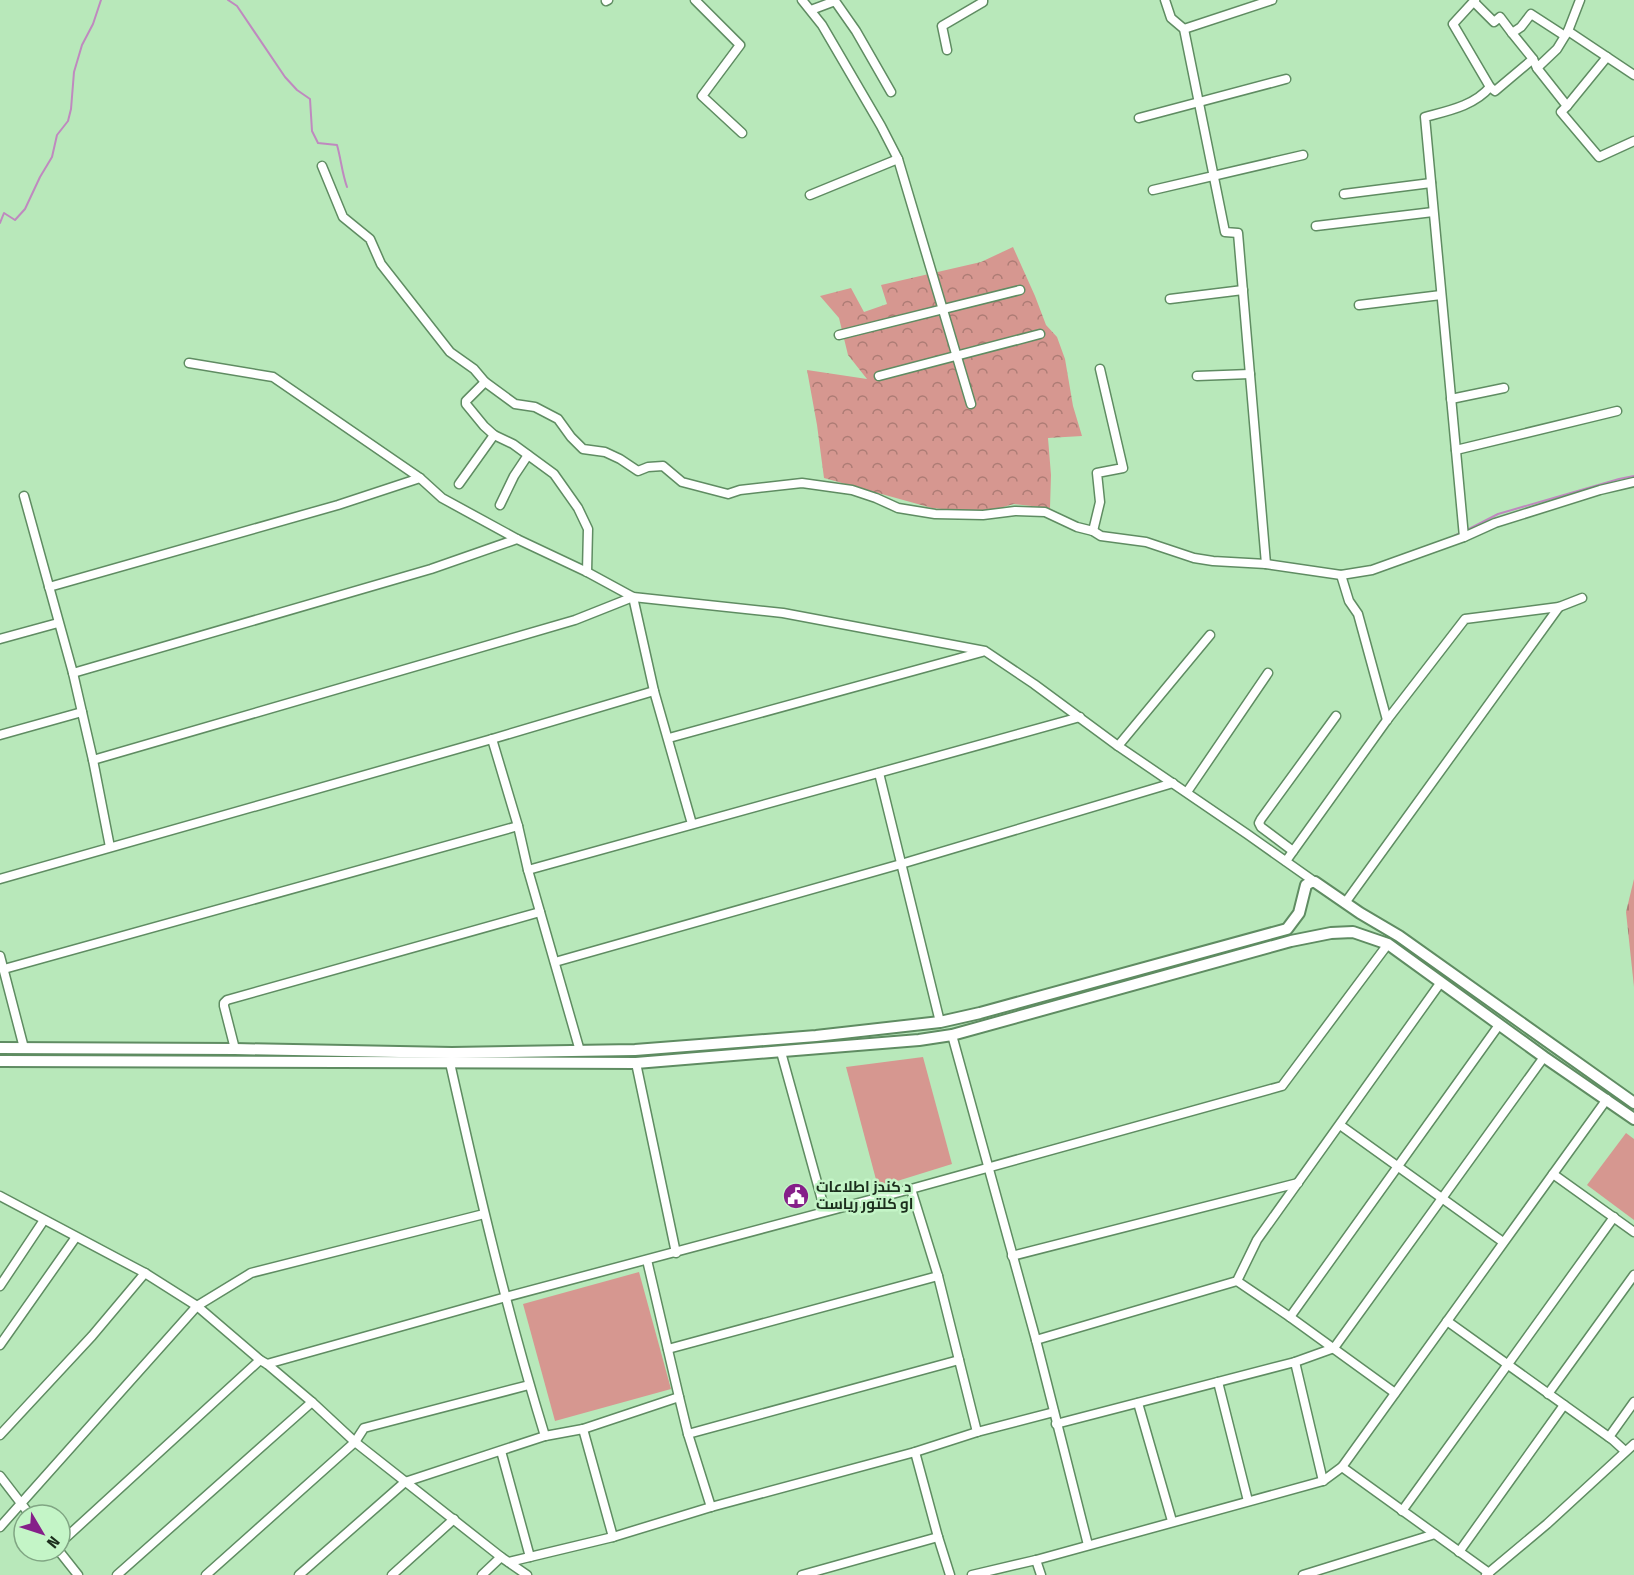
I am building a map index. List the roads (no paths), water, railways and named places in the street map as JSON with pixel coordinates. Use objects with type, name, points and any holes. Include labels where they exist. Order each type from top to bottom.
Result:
[{"type":"main road","points":[[0,1048],[452,1053],[635,1050],[816,1036],[940,1022],[1287,928],[1299,913],[1306,885],[1315,882],[1360,914],[1399,936],[1634,1103]]},
{"type":"main road","points":[[1287,928],[1291,941]]},
{"type":"main road","points":[[0,1061],[636,1063],[919,1040],[952,1035],[1291,941],[1331,933],[1353,932],[1389,944],[1499,1025],[1634,1119]]},
{"type":"street","points":[[695,0],[740,45],[702,96],[742,133]]},
{"type":"street","points":[[802,0],[822,25],[898,159],[971,404]]},
{"type":"street","points":[[946,50],[942,26],[983,2],[982,0]]},
{"type":"street","points":[[1165,0],[1171,18],[1184,29],[1225,232],[1238,233],[1266,564]]},
{"type":"street","points":[[1184,29],[1272,0]]},
{"type":"street","points":[[1567,106],[1535,64],[1500,17],[1494,22],[1474,1],[1453,24],[1490,87],[1495,91],[1535,64],[1557,49],[1567,34],[1580,0]]},
{"type":"street","points":[[811,10],[835,1],[856,31],[891,92]]},
{"type":"street","points":[[1512,33],[1521,27],[1531,14],[1634,75]]},
{"type":"street","points":[[1607,57],[1562,112],[1599,157],[1634,141]]},
{"type":"street","points":[[1138,118],[1286,79]]},
{"type":"street","points":[[1464,537],[1425,117],[1458,108],[1483,95],[1490,87]]},
{"type":"street","points":[[1153,190],[1303,155]]},
{"type":"street","points":[[810,195],[898,159]]},
{"type":"street","points":[[322,166],[344,217],[370,239],[381,264],[450,352],[474,369],[485,382],[515,404],[535,407],[558,419],[583,449],[604,452],[639,471],[648,467],[663,466],[682,482],[728,494],[740,490],[802,483],[852,490],[898,508],[935,514],[983,515],[1015,511],[1045,512],[1101,536],[1146,542],[1194,558],[1266,564],[1341,575],[1372,570],[1496,523],[1600,490],[1634,482]]},
{"type":"street","points":[[1344,194],[1431,183]]},
{"type":"street","points":[[1316,226],[1433,212]]},
{"type":"street","points":[[839,335],[1020,290]]},
{"type":"street","points":[[1170,299],[1243,290]]},
{"type":"street","points":[[1359,305],[1441,295]]},
{"type":"street","points":[[879,376],[1040,334]]},
{"type":"street","points":[[189,363],[273,377],[420,478],[442,498],[517,539],[633,597],[783,613],[985,651],[1315,882]]},
{"type":"street","points":[[1093,531],[1100,502],[1097,473],[1123,468],[1100,369]]},
{"type":"street","points":[[1197,376],[1250,374]]},
{"type":"street","points":[[485,382],[466,401],[466,404],[494,435],[554,474],[578,508],[588,529],[587,572]]},
{"type":"street","points":[[1451,399],[1504,388]]},
{"type":"street","points":[[1456,450],[1617,411]]},
{"type":"street","points":[[459,484],[494,435]]},
{"type":"street","points":[[500,505],[514,476],[528,455]]},
{"type":"street","points":[[49,587],[338,505],[420,478]]},
{"type":"street","points":[[24,496],[73,673],[110,847]]},
{"type":"street","points":[[73,673],[431,569],[517,539]]},
{"type":"street","points":[[1341,575],[1349,601],[1358,614],[1387,720]]},
{"type":"street","points":[[633,597],[654,691],[692,824]]},
{"type":"street","points":[[93,760],[575,620],[633,597]]},
{"type":"street","points":[[1286,861],[1387,720],[1466,619],[1559,607],[1582,598]]},
{"type":"street","points":[[1345,903],[1559,607]]},
{"type":"street","points":[[0,639],[58,623]]},
{"type":"street","points":[[1118,746],[1210,635]]},
{"type":"street","points":[[669,738],[985,651]]},
{"type":"street","points":[[1187,792],[1268,673]]},
{"type":"street","points":[[0,879],[654,691]]},
{"type":"street","points":[[0,735],[82,712]]},
{"type":"street","points":[[1293,851],[1259,823],[1336,716]]},
{"type":"street","points":[[528,870],[1080,717]]},
{"type":"street","points":[[492,739],[580,1051]]},
{"type":"street","points":[[879,773],[940,1022]]},
{"type":"street","points":[[555,962],[901,864],[1173,783]]},
{"type":"street","points":[[4,969],[518,826]]},
{"type":"street","points":[[235,1049],[224,1003],[226,1000],[540,912]]},
{"type":"street","points":[[72,1532],[263,1362],[911,1189],[1282,1086],[1389,944]]},
{"type":"street","points":[[0,956],[24,1048]]},
{"type":"street","points":[[1036,1340],[1237,1281],[1257,1240],[1441,982]]},
{"type":"street","points":[[1290,1317],[1499,1025]]},
{"type":"street","points":[[952,1035],[1036,1340],[1088,1545]]},
{"type":"street","points":[[781,1052],[825,1211]]},
{"type":"street","points":[[1056,1424],[1295,1362],[1334,1348],[1544,1057]]},
{"type":"street","points":[[450,1063],[484,1214],[544,1436]]},
{"type":"street","points":[[636,1063],[676,1252]]},
{"type":"street","points":[[972,1575],[1036,1560],[1323,1481],[1342,1467],[1607,1099]]},
{"type":"street","points":[[1340,1125],[1503,1242]]},
{"type":"street","points":[[1553,1174],[1634,1232]]},
{"type":"street","points":[[1012,1256],[1298,1184]]},
{"type":"street","points":[[911,1189],[938,1276],[977,1432]]},
{"type":"street","points":[[0,1196],[145,1273],[197,1306],[405,1482],[527,1575]]},
{"type":"street","points":[[0,1476],[21,1503],[197,1306],[251,1273],[484,1214]]},
{"type":"street","points":[[1402,1511],[1614,1217]]},
{"type":"street","points":[[0,1286],[44,1220]]},
{"type":"street","points":[[0,1345],[76,1237]]},
{"type":"street","points":[[647,1260],[688,1434],[711,1507]]},
{"type":"street","points":[[0,1435],[92,1336],[145,1273]]},
{"type":"street","points":[[1548,1394],[1634,1275]]},
{"type":"street","points":[[668,1349],[938,1276]]},
{"type":"street","points":[[1237,1281],[1395,1392]]},
{"type":"street","points":[[1447,1321],[1609,1437],[1625,1451]]},
{"type":"street","points":[[688,1434],[959,1360]]},
{"type":"street","points":[[1295,1362],[1323,1481]]},
{"type":"street","points":[[1218,1382],[1248,1501]]},
{"type":"street","points":[[206,1575],[356,1442],[364,1428],[529,1385]]},
{"type":"street","points":[[299,1575],[405,1482],[544,1436],[583,1429],[679,1397]]},
{"type":"street","points":[[117,1575],[312,1402]]},
{"type":"street","points":[[1609,1437],[1634,1402]]},
{"type":"street","points":[[1138,1403],[1172,1521]]},
{"type":"street","points":[[1459,1552],[1564,1405]]},
{"type":"street","points":[[482,1575],[505,1560],[530,1557],[613,1537],[711,1507],[1054,1412]]},
{"type":"street","points":[[583,1429],[613,1537]]},
{"type":"street","points":[[1342,1467],[1487,1574],[1547,1524],[1634,1444]]},
{"type":"street","points":[[501,1451],[530,1557]]},
{"type":"street","points":[[915,1452],[950,1575]]},
{"type":"street","points":[[0,1527],[12,1513]]},
{"type":"street","points":[[392,1575],[454,1519]]},
{"type":"street","points":[[1303,1575],[1435,1534]]},
{"type":"street","points":[[802,1575],[938,1537]]},
{"type":"street","points":[[1036,1560],[1041,1575]]},
{"type":"street","points":[[68,1563],[78,1575]]},
{"type":"waterway","points":[[0,223],[4,213],[15,220],[25,209],[52,157],[57,135],[68,121],[74,72],[82,45],[93,24],[101,0]]},
{"type":"waterway","points":[[228,0],[237,6],[285,77],[297,90],[310,99],[312,131],[318,143],[337,145],[347,187]]},
{"type":"waterway","points":[[1467,530],[1498,514],[1634,476]]},
{"type":"waterway","points":[[1454,536],[1462,532]]},
{"type":"place","name":"د کندز اطلاعات او کلتور ریاست","points":[[796,1196]]}]
